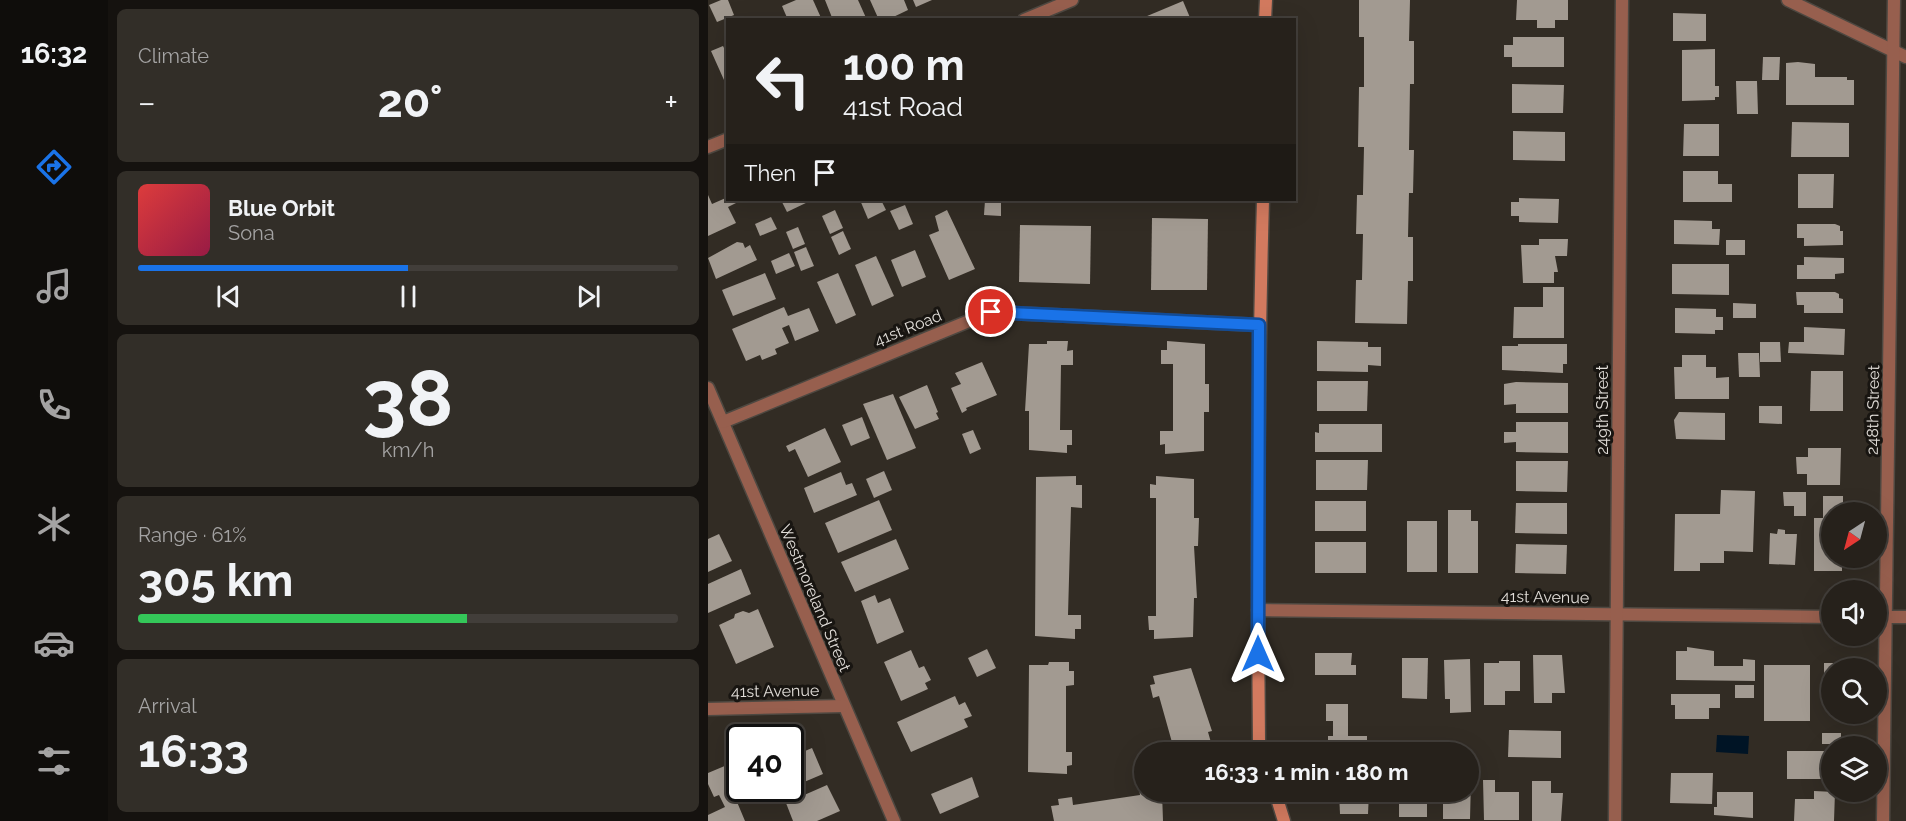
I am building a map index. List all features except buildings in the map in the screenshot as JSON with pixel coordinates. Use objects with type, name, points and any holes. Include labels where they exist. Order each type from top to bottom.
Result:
[{"type":"street","points":[[1028,18],[1072,0]]},
{"type":"street","points":[[1265,18],[1266,0]]},
{"type":"street","name":"249th Street","points":[[1615,821],[1622,0]]},
{"type":"street","points":[[1788,0],[1893,53],[1906,57]]},
{"type":"street","name":"248th Street","points":[[1883,580],[1894,0]]},
{"type":"street","points":[[708,147],[726,140]]},
{"type":"street","points":[[1259,742],[1259,325],[1263,201]]},
{"type":"street","name":"41st Road","points":[[723,422],[991,312],[1259,325]]},
{"type":"street","name":"Westmoreland Street","points":[[708,388],[894,821]]},
{"type":"street","name":"41st Avenue","points":[[1258,610],[1821,616]]},
{"type":"street","points":[[1887,617],[1906,617]]},
{"type":"street","name":"248th Street","points":[[1882,646],[1883,821]]},
{"type":"street","name":"41st Avenue","points":[[708,709],[843,706]]},
{"type":"street","points":[[1278,802],[1284,821]]},
{"type":"water","points":[[1717,735],[1749,736],[1748,754],[1716,752]]},
{"type":"route","points":[[991,312],[1259,325],[1258,654]]}]
